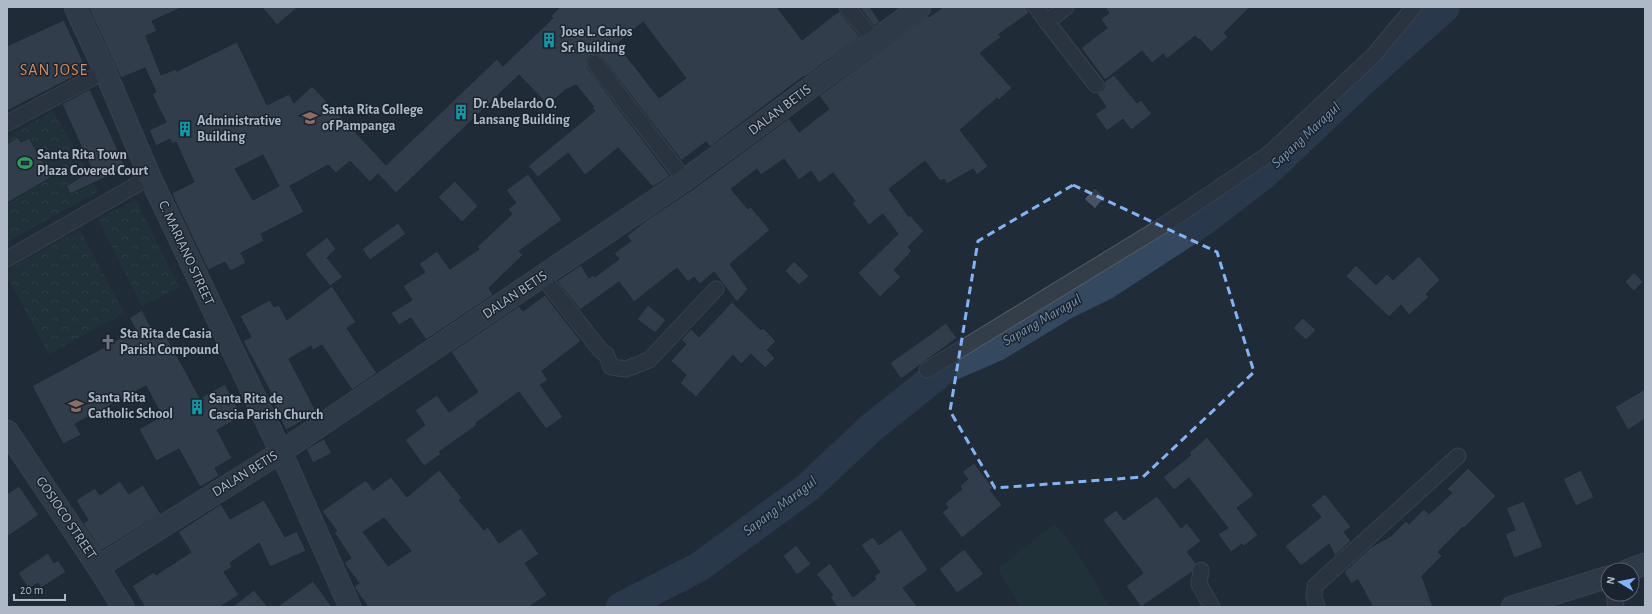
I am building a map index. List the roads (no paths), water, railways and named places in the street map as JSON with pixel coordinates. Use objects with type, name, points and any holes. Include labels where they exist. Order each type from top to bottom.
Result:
[{"type":"street","name":"C. MARIANO STREET","points":[[75,7],[105,71],[150,177],[281,452],[350,607]]},
{"type":"street","points":[[847,7],[874,40]]},
{"type":"street","name":"DALAN BETIS","points":[[98,566],[281,452],[685,180],[920,7]]},
{"type":"street","points":[[1036,7],[1096,85]]},
{"type":"street","points":[[1047,22],[1066,7]]},
{"type":"street","points":[[927,370],[1167,223],[1269,154],[1373,56],[1414,7]]},
{"type":"street","points":[[595,63],[685,180]]},
{"type":"street","points":[[7,123],[105,71]]},
{"type":"street","points":[[7,259],[150,177]]},
{"type":"street","points":[[542,276],[601,351],[606,354],[611,367],[626,369],[649,360],[716,289]]},
{"type":"street","name":"GOSIOCO STREET","points":[[7,431],[98,566],[123,607]]},
{"type":"street","points":[[1317,607],[1314,597],[1315,586],[1458,456]]},
{"type":"street","points":[[1201,570],[1200,584],[1212,607]]},
{"type":"street","points":[[1512,607],[1600,580]]},
{"type":"waterway","name":"Sapang Maragul","points":[[621,607],[699,567],[807,488],[871,428],[946,368],[997,346],[1066,304],[1105,285],[1203,221],[1263,175],[1359,84],[1445,7]]},
{"type":"place","name":"Jose L. Carlos Sr. Building","points":[[549,40]]},
{"type":"place","name":"Dr. Abelardo O. Lansang Building","points":[[461,112]]},
{"type":"place","name":"Santa Rita College of Pampanga","points":[[310,118]]},
{"type":"place","name":"Administrative Building","points":[[185,129]]},
{"type":"place","name":"Santa Rita Town Plaza Covered Court","points":[[25,163]]},
{"type":"place","name":"Sta Rita de Casia Parish Compound","points":[[108,342]]},
{"type":"place","name":"Santa Rita Catholic School","points":[[76,406]]},
{"type":"place","name":"Santa Rita de Cascia Parish Church","points":[[197,407]]},
{"type":"district","name":"SAN JOSE","points":[[54,70]]}]
